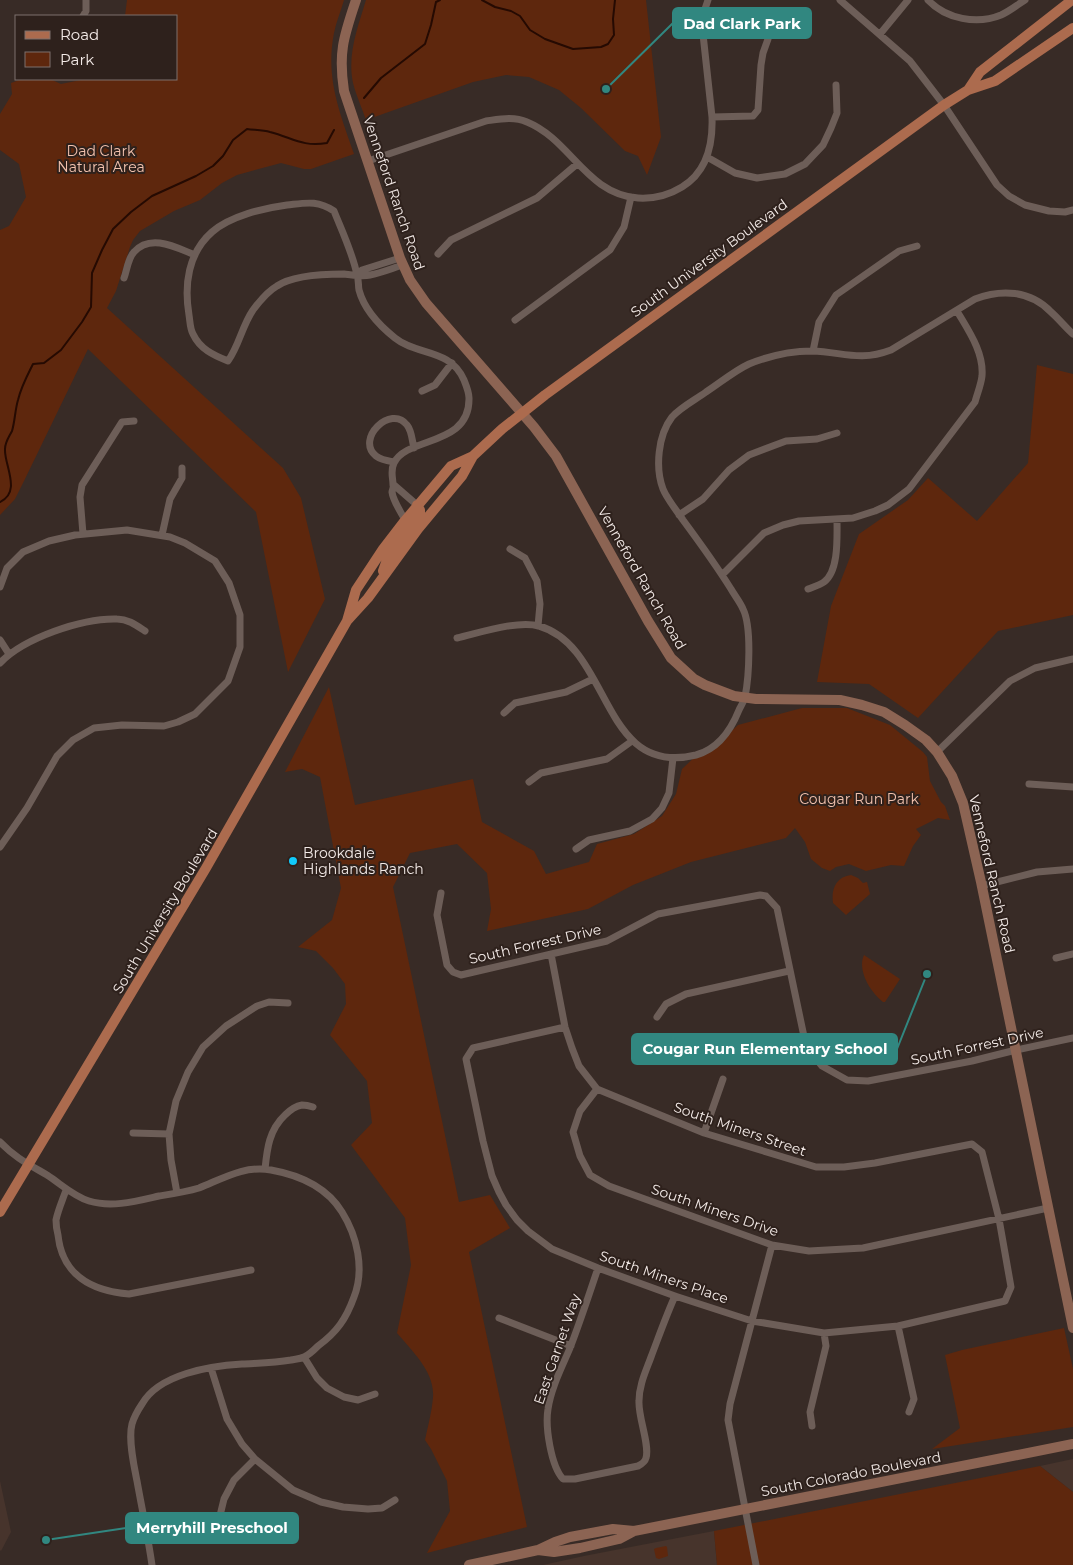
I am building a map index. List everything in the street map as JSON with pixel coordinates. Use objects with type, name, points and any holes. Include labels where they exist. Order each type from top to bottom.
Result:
[{"type":"main road","name":"South University Boulevard","points":[[968,90],[980,72],[1072,0]]},
{"type":"main road","name":"South University Boulevard","points":[[0,1212],[206,868],[347,621],[368,598],[418,529],[462,476],[473,456],[502,429],[545,394],[944,105],[968,90],[995,81],[1073,28]]},
{"type":"main road","name":"South University Boulevard","points":[[347,621],[356,590],[383,549],[416,505],[451,466],[473,456]]},
{"type":"main road","points":[[380,580],[388,556],[420,515],[420,510],[416,505]]},
{"type":"street","points":[[84,15],[86,11],[86,0]]},
{"type":"street","name":"Venneford Ranch Road","points":[[356,0],[343,40],[341,73],[344,91],[410,280],[426,303],[534,427],[556,456],[648,621],[671,658],[694,679],[705,686],[744,698],[840,700],[862,704],[884,712],[926,740],[937,752],[952,776],[959,790],[982,886],[1048,1208],[1072,1315],[1073,1328]]},
{"type":"street","points":[[368,161],[486,121],[508,118],[527,122],[550,136],[604,188],[631,197],[656,197],[677,191],[688,184],[707,157],[712,133],[702,25],[708,0]]},
{"type":"street","points":[[840,0],[910,61],[944,105],[997,184],[1009,196],[1025,205],[1065,212],[1073,210]]},
{"type":"street","points":[[880,34],[908,0]]},
{"type":"street","points":[[928,0],[943,12],[970,20],[1000,15],[1025,0]]},
{"type":"street","points":[[712,117],[753,116],[758,110],[761,65],[763,52],[768,40]]},
{"type":"street","points":[[707,157],[735,173],[757,178],[785,174],[805,164],[823,146],[837,113],[836,85]]},
{"type":"street","points":[[438,254],[452,240],[537,198],[577,164]]},
{"type":"street","points":[[515,320],[610,250],[624,226],[631,197]]},
{"type":"street","points":[[402,261],[370,276],[358,275],[342,274],[308,276],[277,285],[252,311],[241,331],[234,353],[228,361],[207,352],[192,334],[186,297],[191,262],[199,247],[213,232],[235,218],[274,206],[316,202],[334,211],[358,275],[359,291],[369,310],[381,326],[397,340],[440,356],[452,363],[462,374],[466,386],[469,398],[466,414],[452,432],[406,451],[394,462],[391,476],[394,486],[416,505]]},
{"type":"street","points":[[124,278],[134,251],[145,245],[157,242],[167,244],[195,255]]},
{"type":"street","points":[[814,351],[819,322],[836,295],[899,251],[917,246]]},
{"type":"street","points":[[457,638],[512,625],[538,626],[556,633],[579,654],[618,724],[632,741],[650,753],[673,758],[698,754],[721,741],[736,719],[744,698],[748,666],[748,626],[744,610],[663,489],[659,463],[661,439],[672,418],[682,408],[748,364],[785,353],[814,351],[858,357],[880,354],[890,350],[974,300],[989,294],[1005,292],[1020,294],[1038,301],[1050,310],[1073,334]]},
{"type":"street","points":[[722,575],[764,533],[782,525],[800,521],[853,518],[888,505],[909,489],[975,402],[982,375],[981,361],[976,344],[957,311]]},
{"type":"street","points":[[422,391],[434,385],[452,363]]},
{"type":"street","points":[[394,462],[373,454],[370,446],[370,438],[382,423],[394,419],[401,420],[407,424],[414,448]]},
{"type":"street","points":[[83,534],[80,497],[82,485],[122,422],[134,421]]},
{"type":"street","points":[[680,515],[703,499],[729,470],[749,455],[786,441],[817,438],[837,433]]},
{"type":"street","points":[[162,535],[170,498],[182,478],[182,468]]},
{"type":"street","points":[[394,486],[392,493],[405,520]]},
{"type":"street","points":[[808,589],[824,582],[834,567],[837,548],[837,520]]},
{"type":"street","points":[[0,587],[7,568],[23,552],[49,541],[83,534],[127,530],[170,536],[215,562],[229,584],[240,615],[240,647],[228,681],[195,714],[164,726],[122,724],[94,728],[73,740],[57,756],[27,808],[0,847]]},
{"type":"street","points":[[510,549],[525,558],[537,581],[540,604],[538,626]]},
{"type":"street","points":[[0,663],[19,647],[60,629],[88,622],[118,618],[133,623],[145,631]]},
{"type":"street","points":[[0,640],[9,654]]},
{"type":"street","points":[[937,752],[1010,681],[1035,668],[1073,660]]},
{"type":"street","points":[[504,713],[515,703],[566,692],[593,679]]},
{"type":"street","points":[[529,782],[541,773],[607,759],[632,741]]},
{"type":"street","points":[[576,849],[589,840],[630,831],[652,819],[662,808],[669,793],[673,758]]},
{"type":"street","points":[[1029,784],[1073,787]]},
{"type":"street","points":[[982,886],[1037,872],[1073,869]]},
{"type":"street","name":"South Forrest Drive","points":[[441,893],[437,916],[447,965],[453,972],[461,975],[607,941],[658,914],[760,895],[766,896],[777,908],[806,1046],[822,1066],[847,1080],[868,1081],[972,1061],[1073,1038]]},
{"type":"street","name":"South Miners Street","points":[[551,954],[565,1027],[578,1066],[596,1089],[704,1133],[816,1167],[844,1167],[875,1163],[972,1144],[982,1152],[999,1219]]},
{"type":"street","points":[[1056,958],[1073,954]]},
{"type":"street","points":[[657,1017],[666,1004],[686,994],[789,971]]},
{"type":"street","points":[[177,1193],[171,1160],[169,1134],[176,1101],[188,1072],[203,1047],[226,1026],[257,1006],[269,1002],[288,1003]]},
{"type":"street","name":"South Miners Place","points":[[565,1027],[473,1048],[466,1059],[492,1176],[506,1205],[517,1220],[552,1249],[675,1296],[752,1321],[824,1333],[898,1326],[1004,1301],[1011,1287],[999,1219]]},
{"type":"street","points":[[704,1133],[723,1080]]},
{"type":"street","name":"South Miners Drive","points":[[596,1089],[580,1111],[574,1132],[580,1156],[590,1175],[609,1186],[772,1245],[809,1251],[863,1248],[1048,1208]]},
{"type":"street","points":[[265,1169],[272,1131],[277,1122],[301,1105],[313,1107]]},
{"type":"street","points":[[133,1133],[169,1134]]},
{"type":"street","points":[[0,1142],[11,1154]]},
{"type":"street","points":[[0,1150],[29,1164],[66,1190],[89,1201],[109,1204],[196,1189],[235,1172],[265,1169],[303,1178],[317,1186],[339,1207],[347,1219],[356,1244],[359,1276],[356,1292],[348,1314],[340,1327],[329,1338],[304,1357],[272,1364],[240,1364],[211,1368],[175,1376],[157,1386],[143,1402],[132,1425],[132,1453],[152,1565]]},
{"type":"street","points":[[66,1190],[56,1220],[59,1249],[74,1274],[98,1289],[128,1294],[251,1270]]},
{"type":"street","points":[[756,1565],[728,1420],[730,1404],[772,1245]]},
{"type":"street","name":"East Garnet Way","points":[[598,1268],[552,1394],[548,1410],[548,1432],[558,1474],[563,1479],[568,1480],[638,1466],[644,1463],[647,1450],[638,1404],[640,1390],[675,1296]]},
{"type":"street","points":[[499,1318],[571,1346]]},
{"type":"street","points":[[898,1326],[914,1399],[909,1412]]},
{"type":"street","points":[[812,1426],[810,1412],[826,1346],[824,1333]]},
{"type":"street","points":[[304,1357],[317,1378],[327,1388],[344,1397],[358,1400],[375,1394]]},
{"type":"street","points":[[211,1368],[227,1419],[242,1444],[255,1459],[293,1490],[320,1502],[368,1510],[382,1508],[395,1500]]},
{"type":"street","name":"South Colorado Boulevard","points":[[469,1565],[538,1550],[558,1552],[593,1545],[619,1539],[634,1531],[1073,1444]]},
{"type":"street","points":[[215,1536],[224,1499],[234,1480],[255,1459]]},
{"type":"shaded area","points":[[1073,1459],[1073,1492],[1040,1466]]},
{"type":"shaded area","points":[[0,1481],[11,1532],[1,1551],[0,1550]]},
{"type":"shaded area","points":[[714,1531],[717,1565],[543,1565],[584,1556]]},
{"type":"green space","name":"Dad Clark Natural Area","points":[[127,0],[344,0],[334,33],[331,65],[335,95],[354,154],[311,169],[281,163],[237,175],[222,183],[200,200],[174,211],[140,231],[130,247],[116,291],[107,308],[283,468],[301,498],[325,599],[288,672],[256,512],[88,349],[15,499],[0,515],[0,230],[9,226],[26,197],[19,164],[0,150],[0,114],[12,94],[11,83],[19,80],[52,80],[61,84],[81,80],[178,80],[178,15],[125,15]]},
{"type":"green space","points":[[366,0],[646,0],[661,137],[647,175],[638,156],[625,151],[581,108],[559,90],[529,77],[506,75],[473,82],[366,120],[353,83],[351,62],[354,41]]},
{"type":"green space","points":[[1037,365],[1073,374],[1073,615],[998,631],[918,718],[869,684],[817,682],[831,606],[859,534],[908,500],[928,478],[977,521],[1028,463]]},
{"type":"green space","name":"Cougar Run Park","points":[[329,687],[355,805],[473,779],[482,822],[534,851],[546,874],[589,862],[597,844],[634,834],[662,816],[676,794],[682,769],[698,754],[721,741],[738,725],[802,708],[847,708],[890,725],[927,757],[930,781],[945,806],[950,820],[938,818],[916,829],[921,835],[913,846],[904,866],[891,865],[866,871],[849,864],[836,867],[830,871],[822,868],[811,859],[805,842],[795,828],[786,838],[691,862],[633,885],[588,909],[487,931],[491,909],[487,873],[457,844],[410,853],[393,887],[459,1202],[490,1195],[510,1228],[469,1252],[527,1527],[427,1553],[450,1511],[447,1481],[425,1440],[431,1413],[433,1388],[421,1362],[397,1333],[411,1265],[405,1218],[351,1145],[372,1123],[367,1081],[330,1035],[346,1004],[345,984],[333,968],[316,951],[298,947],[332,920],[341,888],[320,777],[302,769],[285,772]]},
{"type":"green space","points":[[851,875],[863,883],[867,882],[870,894],[846,915],[833,903],[833,893],[838,881]]},
{"type":"green space","points":[[864,955],[900,979],[885,1002],[878,998],[869,987],[862,967]]},
{"type":"green space","points":[[1064,1328],[1073,1369],[1073,1427],[932,1449],[960,1428],[945,1355]]},
{"type":"green space","points":[[1040,1466],[1073,1492],[1073,1565],[717,1565],[714,1531]]},
{"type":"green space","points":[[666,1546],[668,1556],[656,1558],[654,1549]]},
{"type":"waterway","points":[[364,98],[381,78],[425,44],[436,2],[440,0]]},
{"type":"waterway","points":[[482,0],[520,16],[530,30],[545,39],[573,49],[601,47],[608,44],[614,35],[615,0]]},
{"type":"waterway","points":[[0,502],[10,492],[11,485],[5,446],[12,431],[22,386],[33,364],[44,363],[61,350],[91,307],[92,273],[113,229],[152,196],[213,166],[223,156],[233,140],[247,129],[267,131],[311,144],[327,143],[334,130]]},
{"type":"place","name":"Dad Clark Park","points":[[606,89]]},
{"type":"place","name":"Brookdale Highlands Ranch","points":[[293,861]]},
{"type":"place","name":"Cougar Run Elementary School","points":[[927,974]]},
{"type":"place","name":"Merryhill Preschool","points":[[46,1540]]}]
